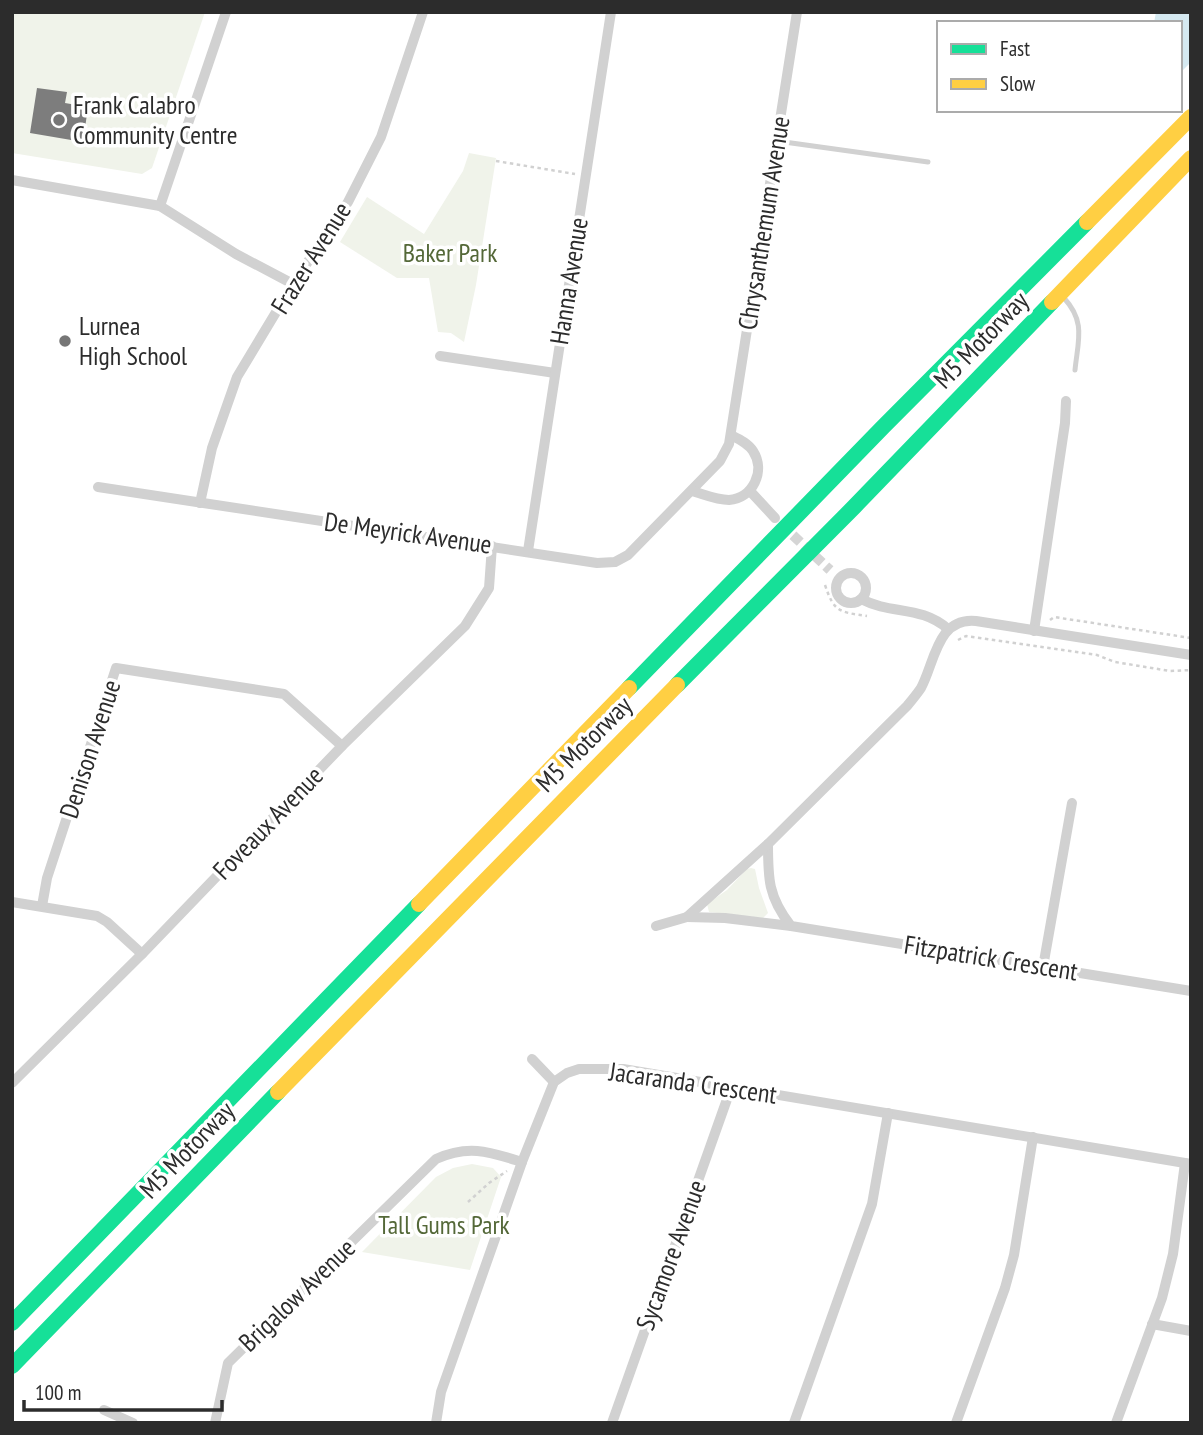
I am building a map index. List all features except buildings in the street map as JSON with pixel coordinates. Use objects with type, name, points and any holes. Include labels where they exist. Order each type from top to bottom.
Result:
[{"type":"highway","name":"M5 Motorway","points":[[12,1323],[874,437],[1191,117]]},
{"type":"highway","name":"M5 Motorway","points":[[12,1366],[507,857],[854,507],[1191,158]]},
{"type":"street","points":[[160,206],[226,12]]},
{"type":"street","name":"Frazer Avenue","points":[[200,503],[212,448],[237,377],[293,284],[348,202],[382,137],[423,12]]},
{"type":"street","name":"Hanna Avenue","points":[[528,551],[611,12]]},
{"type":"street","name":"Chrysanthemum Avenue","points":[[720,461],[728,449],[732,435],[797,12]]},
{"type":"street","points":[[12,180],[160,206],[236,254],[293,284]]},
{"type":"street","points":[[440,356],[555,373]]},
{"type":"street","points":[[1034,631],[1066,401]]},
{"type":"street","points":[[692,491],[728,500],[750,491],[757,476],[756,457],[749,446],[732,435]]},
{"type":"street","name":"De Meyrick Avenue","points":[[98,487],[597,563],[615,562],[628,555],[720,461]]},
{"type":"street","points":[[750,491],[775,518]]},
{"type":"street","name":"Foveaux Avenue","points":[[12,1083],[142,954],[342,746],[465,626],[489,588],[492,546]]},
{"type":"street","points":[[830,570],[839,578]]},
{"type":"street","points":[[839,578],[852,574],[861,578],[865,586],[861,599]]},
{"type":"street","points":[[839,578],[836,587],[839,597],[852,603],[861,599],[880,606],[928,615],[950,634],[957,622],[970,620],[1191,655]]},
{"type":"street","name":"Fitzpatrick Crescent","points":[[687,917],[768,844],[907,706],[920,688],[941,639],[950,634]]},
{"type":"street","name":"Denison Avenue","points":[[41,906],[47,878],[116,668],[284,694],[342,746]]},
{"type":"street","points":[[1043,967],[1072,803]]},
{"type":"street","points":[[768,844],[769,885],[791,926]]},
{"type":"street","points":[[12,902],[97,916],[142,954]]},
{"type":"street","name":"Fitzpatrick Crescent","points":[[656,926],[687,917],[725,918],[791,926],[1191,991]]},
{"type":"street","points":[[436,1423],[441,1392],[522,1162],[554,1082],[532,1059]]},
{"type":"street","name":"Jacaranda Crescent","points":[[554,1082],[579,1069],[623,1069],[1188,1163]]},
{"type":"street","name":"Sycamore Avenue","points":[[612,1423],[731,1088]]},
{"type":"street","points":[[794,1423],[872,1204],[888,1113]]},
{"type":"street","points":[[956,1423],[1005,1288],[1014,1255],[1033,1137]]},
{"type":"street","name":"Brigalow Avenue","points":[[215,1423],[228,1363],[436,1159],[452,1152],[471,1150],[489,1152],[522,1162]]},
{"type":"street","points":[[1116,1423],[1162,1298],[1173,1254],[1188,1163]]},
{"type":"street","points":[[1152,1324],[1191,1331]]},
{"type":"street","points":[[104,1410],[133,1423]]},
{"type":"lane","points":[[777,141],[928,162]]},
{"type":"lane","points":[[1059,293],[1077,314],[1079,333],[1075,370]]},
{"type":"path","points":[[496,161],[586,175]]},
{"type":"path","points":[[1050,620],[1054,617],[1191,638]]},
{"type":"path","points":[[950,634],[956,641],[967,636],[1097,655],[1115,662],[1170,671],[1191,670]]},
{"type":"path","points":[[468,1202],[489,1183],[522,1162]]},
{"type":"green space","points":[[12,12],[205,12],[152,168],[142,174],[12,153]]},
{"type":"green space","name":"Baker Park","points":[[469,153],[496,158],[464,342],[451,333],[438,332],[429,278],[397,278],[340,242],[367,197],[424,234],[463,171]]},
{"type":"green space","points":[[751,868],[755,869],[768,913],[763,918],[709,912],[707,904]]},
{"type":"green space","name":"Tall Gums Park","points":[[472,1164],[493,1168],[501,1177],[470,1270],[362,1252],[436,1177],[453,1168]]},
{"type":"shaded area","points":[[1156,12],[1191,12],[1191,62],[1182,71],[1182,21],[1154,21]]},
{"type":"tunnel","points":[[782,525],[830,570]]},
{"type":"traffic: fast","points":[[629,688],[1087,222]]},
{"type":"traffic: fast","points":[[677,685],[1052,302]]},
{"type":"traffic: fast","points":[[12,1323],[419,904]]},
{"type":"traffic: fast","points":[[12,1366],[278,1092]]},
{"type":"traffic: slow","points":[[1087,222],[1191,117]]},
{"type":"traffic: slow","points":[[1052,302],[1191,158]]},
{"type":"traffic: slow","points":[[278,1092],[677,685]]},
{"type":"traffic: slow","points":[[419,904],[629,688]]},
{"type":"place","name":"Frank Calabro Community Centre","points":[[59,120]]},
{"type":"place","name":"Lurnea High School","points":[[65,341]]}]
